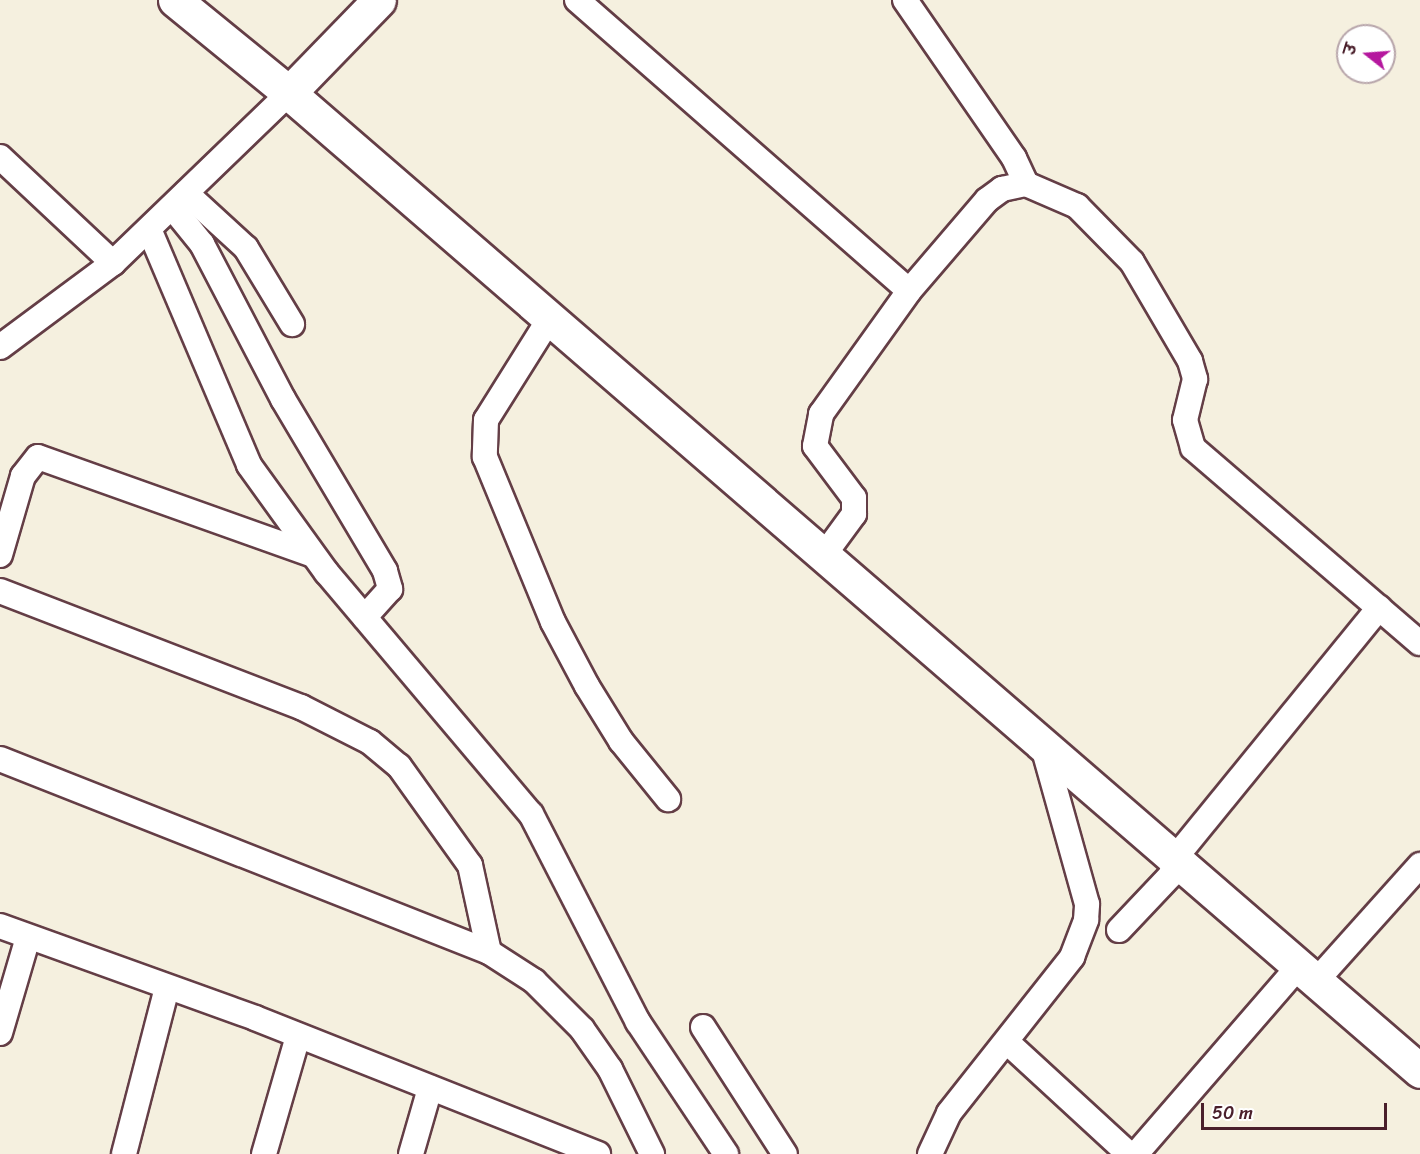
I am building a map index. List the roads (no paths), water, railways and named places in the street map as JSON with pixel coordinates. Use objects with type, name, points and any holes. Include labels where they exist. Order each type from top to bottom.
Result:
[{"type":"street","points":[[175,0],[289,93],[1420,1071]]},
{"type":"street","points":[[0,347],[113,263],[289,93],[379,0]]},
{"type":"street","points":[[577,0],[909,291]]},
{"type":"street","points":[[905,0],[1014,158],[1026,184]]},
{"type":"street","points":[[0,157],[113,263]]},
{"type":"street","points":[[824,555],[854,514],[854,498],[815,446],[821,414],[909,291],[987,200],[1002,189],[1026,184],[1077,206],[1132,261],[1190,361],[1194,386],[1185,420],[1193,448],[1420,643]]},
{"type":"street","points":[[179,200],[246,248],[292,324]]},
{"type":"street","points":[[179,200],[283,399],[385,572],[390,589],[365,617]]},
{"type":"street","points":[[149,229],[249,465],[313,555],[531,814],[638,1022],[726,1154]]},
{"type":"street","points":[[550,318],[486,420],[483,451],[553,622],[587,686],[621,741],[668,799]]},
{"type":"street","points":[[0,555],[23,476],[38,457],[313,555]]},
{"type":"street","points":[[0,591],[284,700],[370,742],[399,766],[470,865],[489,952]]},
{"type":"street","points":[[1119,930],[1170,875],[1175,858],[1379,608]]},
{"type":"street","points":[[930,1154],[949,1113],[1008,1042],[1072,957],[1086,920],[1087,904],[1042,743]]},
{"type":"street","points":[[0,759],[489,952],[534,981],[582,1029],[610,1069],[648,1153]]},
{"type":"street","points":[[1136,1154],[1307,974],[1420,865]]},
{"type":"street","points":[[0,926],[298,1036],[598,1154]]},
{"type":"street","points":[[0,1034],[28,937]]},
{"type":"street","points":[[124,1154],[167,988]]},
{"type":"street","points":[[703,1027],[785,1154]]},
{"type":"street","points":[[264,1154],[298,1036]]},
{"type":"street","points":[[1008,1042],[1129,1154]]},
{"type":"street","points":[[411,1154],[429,1088]]}]
